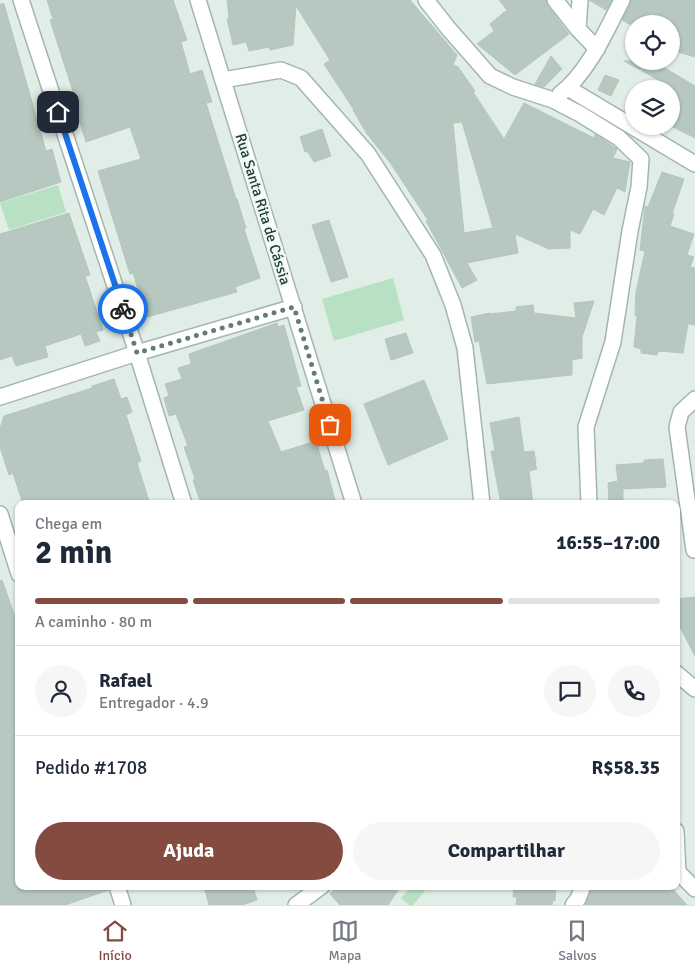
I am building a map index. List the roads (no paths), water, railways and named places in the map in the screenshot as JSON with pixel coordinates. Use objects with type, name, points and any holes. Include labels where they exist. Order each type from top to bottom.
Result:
[{"type":"street","points":[[21,0],[137,353],[183,500]]},
{"type":"street","name":"Rua Santa Rita de Cássia","points":[[198,0],[353,500]]},
{"type":"street","points":[[426,0],[490,76],[524,91],[553,100],[580,114],[619,138],[641,159],[639,187],[630,231],[614,342],[586,427],[589,500]]},
{"type":"street","points":[[555,0],[578,30],[597,49]]},
{"type":"street","points":[[578,30],[580,0]]},
{"type":"street","points":[[553,100],[568,88],[597,49],[622,0]]},
{"type":"street","points":[[223,80],[281,70],[301,78],[368,154],[433,255],[453,305],[465,348],[482,500]]},
{"type":"street","points":[[568,88],[695,164]]},
{"type":"street","points":[[0,397],[137,353],[294,307]]},
{"type":"street","points":[[694,550],[688,455],[677,427],[681,412],[695,399]]},
{"type":"street","points":[[0,514],[15,561]]},
{"type":"street","points":[[680,676],[695,689]]},
{"type":"street","points":[[680,875],[695,889]]},
{"type":"street","points":[[118,890],[122,905]]},
{"type":"street","points":[[303,896],[314,890]]},
{"type":"street","points":[[573,905],[581,890]]}]
